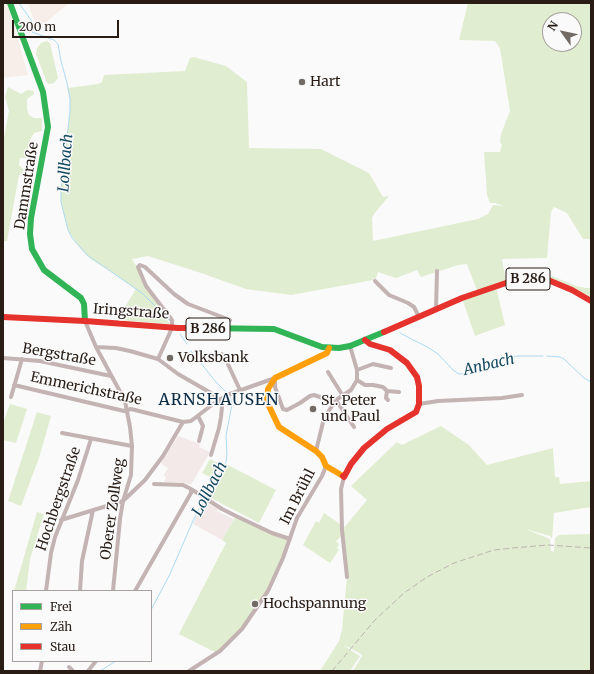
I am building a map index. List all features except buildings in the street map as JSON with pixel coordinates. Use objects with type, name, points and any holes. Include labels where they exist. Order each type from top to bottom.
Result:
[{"type":"street","name":"Dammstraße","points":[[10,3],[43,92],[48,127],[31,218],[30,234],[32,250],[44,270],[81,298],[84,304],[85,321]]},
{"type":"street","points":[[158,359],[172,328],[172,320],[146,286],[138,268],[140,265],[188,304],[230,320]]},
{"type":"street","points":[[436,308],[437,271]]},
{"type":"street","name":"B 286","points":[[350,346],[419,317],[436,308],[506,283],[524,279],[535,278],[548,280],[572,290],[591,301]]},
{"type":"street","points":[[375,281],[389,295],[408,303],[414,308],[419,317]]},
{"type":"street","name":"Iringstraße","points":[[3,317],[85,321],[172,328],[274,329],[329,348],[350,346]]},
{"type":"street","name":"Oberer Zollweg","points":[[85,321],[96,347],[125,401],[132,446],[131,474],[123,501],[120,519],[113,590]]},
{"type":"street","points":[[347,578],[341,489],[344,477],[364,448],[387,429],[416,412],[419,404],[419,386],[407,363],[390,350],[370,344],[365,340]]},
{"type":"street","points":[[316,451],[324,418],[335,401],[351,390],[357,380],[357,370],[350,346]]},
{"type":"street","points":[[96,347],[116,348],[141,353],[158,359],[178,374],[211,393],[219,400],[222,407],[219,428],[210,455]]},
{"type":"street","points":[[61,520],[123,501],[145,480],[163,456],[183,422],[191,421],[219,400],[240,390],[275,378],[326,353],[329,348]]},
{"type":"street","points":[[222,354],[240,390]]},
{"type":"street","name":"Bergstraße","points":[[3,358],[54,363],[112,376]]},
{"type":"street","name":"Emmerichstraße","points":[[11,397],[22,359]]},
{"type":"street","points":[[357,370],[373,364],[391,368]]},
{"type":"street","points":[[328,372],[342,396]]},
{"type":"street","points":[[275,378],[275,387],[283,408],[287,410],[314,395],[335,401],[354,427]]},
{"type":"street","points":[[275,378],[268,389],[267,402],[281,429],[316,451],[322,457],[326,466],[344,477]]},
{"type":"street","points":[[357,380],[365,385],[383,387],[387,391],[399,392]]},
{"type":"street","name":"Emmerichstraße","points":[[14,385],[124,411],[127,409],[183,422]]},
{"type":"street","points":[[387,391],[386,398],[388,400]]},
{"type":"street","points":[[419,404],[438,401],[522,395]]},
{"type":"street","points":[[198,416],[203,426],[199,441]]},
{"type":"street","points":[[62,433],[132,446]]},
{"type":"street","name":"Hochbergstraße","points":[[46,590],[51,553],[61,520],[78,480],[91,439]]},
{"type":"street","name":"Im Brühl","points":[[190,671],[220,651],[242,629],[268,591],[283,558],[297,518],[322,476],[326,466]]},
{"type":"street","points":[[154,484],[183,485],[236,516],[272,533],[290,538]]},
{"type":"street","points":[[137,590],[191,493],[191,489]]},
{"type":"street","points":[[80,590],[82,561],[93,510]]},
{"type":"street","points":[[88,671],[95,662]]},
{"type":"street","points":[[69,667],[73,671]]},
{"type":"shaded area","points":[[3,3],[8,3],[28,75],[3,78]]},
{"type":"shaded area","points":[[28,3],[69,3],[45,23],[36,26]]},
{"type":"shaded area","points":[[178,436],[200,444],[199,447],[210,452],[191,485],[185,483],[164,482],[166,478],[164,475],[168,468],[161,463]]},
{"type":"shaded area","points":[[204,501],[218,509],[217,511],[234,519],[222,540],[193,524]]},
{"type":"green space","points":[[468,3],[591,3],[591,239],[583,239],[567,213],[554,207],[551,212],[547,258],[502,259],[506,283],[496,287],[505,325],[475,336],[462,298],[478,293],[467,264],[458,265],[421,277],[417,270],[396,278],[378,272],[375,281],[371,276],[373,280],[291,295],[246,289],[148,256],[132,259],[171,322],[162,313],[170,324],[117,320],[136,289],[92,260],[79,247],[68,230],[61,202],[61,189],[70,111],[68,88],[98,84],[102,82],[104,75],[185,71],[190,58],[194,57],[226,66],[247,82],[249,148],[321,149],[369,173],[383,197],[389,196],[372,218],[373,241],[478,219],[488,214],[493,205],[504,206],[490,203],[487,195],[484,152],[500,152],[502,144],[500,143],[501,134],[510,111],[500,48],[495,41],[459,40]]},
{"type":"green space","points":[[47,41],[50,43],[58,78],[54,83],[49,84],[47,83],[36,54],[37,48],[41,43]]},
{"type":"green space","points":[[8,87],[21,94],[27,90],[34,91],[34,94],[27,99],[27,109],[29,115],[34,118],[42,118],[42,131],[34,133],[30,140],[27,158],[20,158],[19,165],[24,170],[19,175],[7,241],[3,241],[3,143],[9,111],[5,97]]},
{"type":"green space","points":[[552,276],[576,286],[591,288],[591,298],[550,278]]},
{"type":"green space","points":[[10,404],[27,409],[16,443],[3,440],[3,423]]},
{"type":"green space","points":[[37,412],[51,416],[39,458],[21,506],[8,501]]},
{"type":"green space","points":[[441,426],[469,445],[487,465],[553,448],[555,477],[559,477],[560,484],[591,481],[591,507],[554,513],[552,539],[550,536],[525,529],[550,539],[551,551],[554,552],[555,538],[559,535],[591,534],[591,671],[353,671],[362,656],[344,645],[360,656],[350,671],[320,671],[339,641],[342,630],[347,577],[342,530],[367,500],[351,486],[397,442],[402,445]]},
{"type":"green space","points":[[210,459],[220,464],[212,478],[202,473]]},
{"type":"green space","points":[[228,465],[276,490],[259,523],[211,498]]},
{"type":"green space","points":[[37,512],[44,514],[30,559],[26,590],[14,590]]},
{"type":"green space","points":[[324,513],[340,524],[341,536],[336,541],[339,544],[337,548],[339,550],[330,563],[303,545],[316,521],[319,523]]},
{"type":"green space","points":[[236,516],[290,539],[268,591],[242,629],[217,653],[179,634],[226,543],[222,540]]},
{"type":"waterway","name":"Lollbach","points":[[19,3],[33,23],[32,32],[54,40],[58,44],[67,83],[70,99],[70,111],[61,189],[61,202],[68,230],[72,238],[87,255],[142,293],[170,321]]},
{"type":"waterway","name":"Anbach","points":[[400,333],[438,354],[453,370],[459,374],[468,373],[507,358],[518,356],[543,356]]},
{"type":"waterway","name":"Lollbach","points":[[180,334],[187,344]]},
{"type":"waterway","name":"Lollbach","points":[[191,351],[216,382],[228,394]]},
{"type":"waterway","name":"Anbach","points":[[547,356],[560,357],[564,359],[584,378],[591,382]]},
{"type":"waterway","name":"Lollbach","points":[[206,496],[226,462],[226,436],[232,404],[230,396]]},
{"type":"waterway","name":"Lollbach","points":[[152,608],[170,574],[204,499]]},
{"type":"waterway","name":"Lollbach","points":[[100,671],[114,662]]},
{"type":"railway","points":[[332,671],[375,620],[404,593],[427,577],[454,563],[494,550],[548,545],[591,548]]},
{"type":"traffic: fast","points":[[10,3],[43,92],[48,127],[31,218],[30,234],[32,249],[44,270],[81,298],[84,304],[85,321]]},
{"type":"traffic: fast","points":[[200,328],[274,329],[322,347],[339,348],[350,346],[384,332]]},
{"type":"traffic: slow","points":[[329,348],[327,353],[275,378],[268,389],[267,402],[279,427],[316,451],[322,457],[326,466],[343,476]]},
{"type":"traffic: jam","points":[[384,332],[462,298],[506,283],[524,279],[535,278],[548,280],[572,290],[591,301]]},
{"type":"traffic: jam","points":[[3,317],[178,328],[200,328]]},
{"type":"traffic: jam","points":[[343,476],[344,477],[351,464],[364,448],[387,429],[416,412],[419,404],[419,386],[417,377],[407,363],[390,350],[370,344],[365,340]]},
{"type":"place","name":"Hart","points":[[302,82]]},
{"type":"place","name":"Volksbank","points":[[170,358]]},
{"type":"place","name":"St. Peter und Paul","points":[[313,409]]},
{"type":"place","name":"Hochspannung","points":[[255,604]]},
{"type":"district","name":"ARNSHAUSEN","points":[[219,400]]}]
